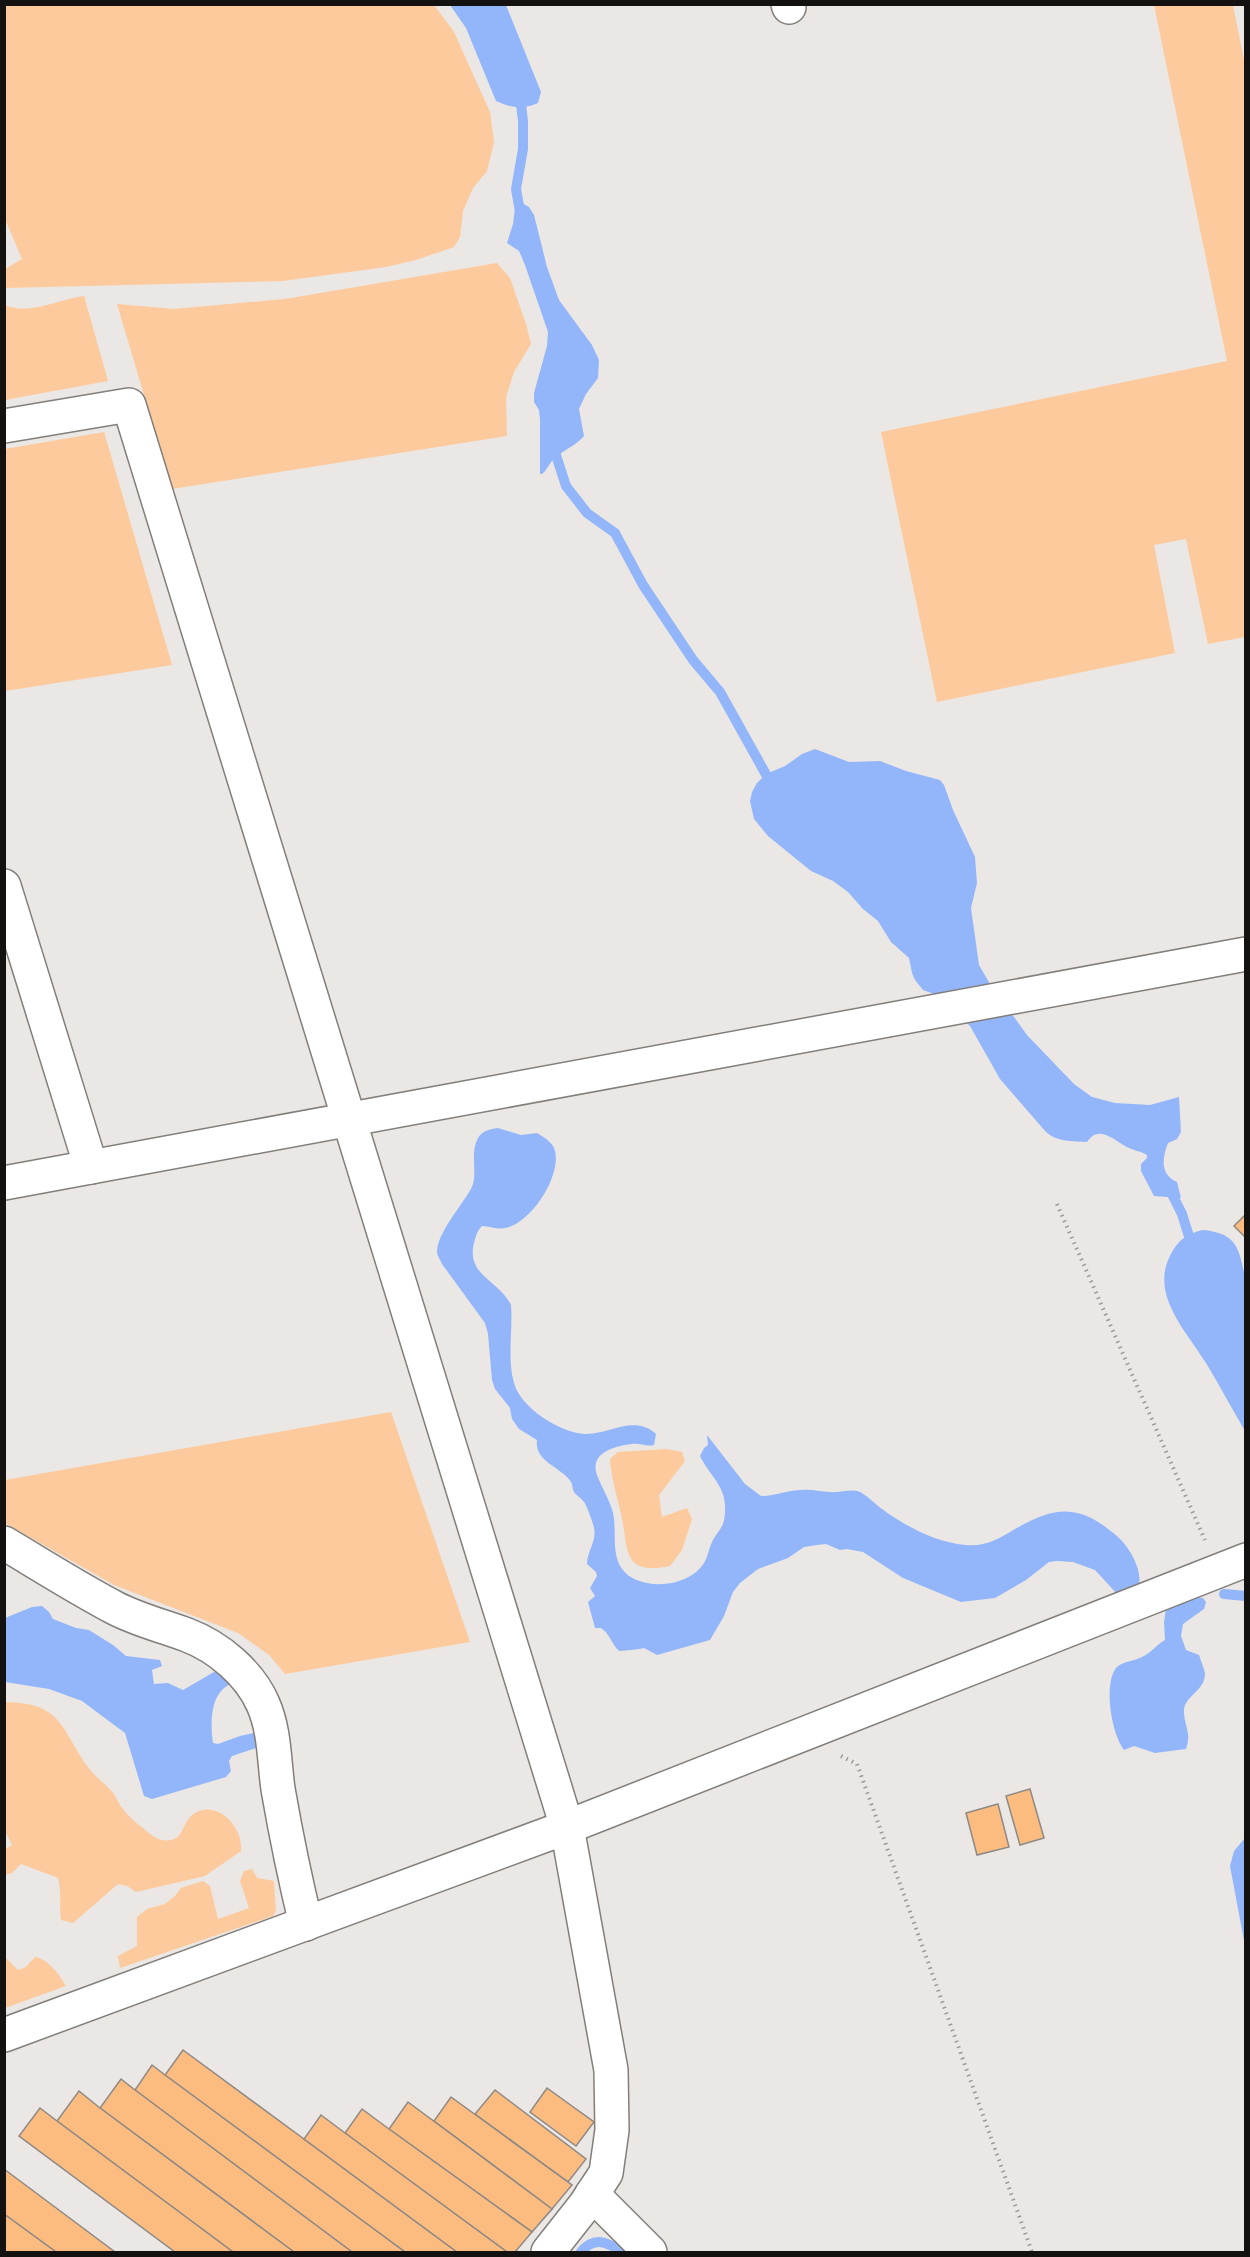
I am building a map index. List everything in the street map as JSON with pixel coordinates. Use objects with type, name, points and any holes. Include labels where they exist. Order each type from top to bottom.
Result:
[{"type":"street","points":[[4,426],[129,405],[567,1827],[611,2070],[612,2130],[606,2173],[548,2253]]},
{"type":"street","points":[[4,886],[91,1167]]},
{"type":"street","points":[[4,1183],[1245,954]]},
{"type":"street","points":[[4,1543],[116,1609],[157,1626],[189,1635],[219,1653],[247,1677],[263,1705],[273,1737],[282,1811],[306,1924]]},
{"type":"street","points":[[4,2035],[567,1827],[1232,1565]]},
{"type":"street","points":[[592,2194],[650,2253]]},
{"type":"path","points":[[1057,1204],[1232,1565]]},
{"type":"path","points":[[800,1735],[857,1764],[1032,2253]]},
{"type":"shaded area","points":[[5,4],[434,5],[454,32],[490,112],[494,142],[487,171],[473,188],[463,211],[460,237],[454,247],[416,260],[386,267],[283,281],[5,288],[5,269],[22,259],[5,219]]},
{"type":"shaded area","points":[[1154,5],[1233,5],[1245,65],[1245,637],[1208,644],[1186,539],[1154,545],[1175,653],[937,702],[881,432],[1227,361]]},
{"type":"shaded area","points":[[497,263],[510,278],[531,344],[514,372],[506,397],[507,436],[172,489],[117,304],[174,309],[285,299]]},
{"type":"shaded area","points":[[84,296],[108,381],[5,400],[5,305],[14,308],[34,308]]},
{"type":"shaded area","points":[[104,432],[172,665],[5,691],[5,449]]},
{"type":"shaded area","points":[[391,1412],[470,1642],[285,1674],[269,1655],[238,1633],[114,1585],[5,1523],[5,1480]]},
{"type":"shaded area","points":[[667,1449],[682,1452],[685,1461],[659,1495],[662,1517],[687,1508],[692,1519],[682,1550],[670,1566],[643,1567],[635,1563],[627,1548],[610,1459],[618,1452]]},
{"type":"shaded area","points":[[5,1702],[24,1703],[38,1707],[58,1720],[91,1771],[114,1794],[127,1814],[153,1836],[163,1840],[175,1839],[191,1816],[200,1811],[209,1810],[218,1812],[233,1824],[241,1841],[241,1851],[205,1876],[136,1892],[127,1886],[118,1884],[73,1923],[61,1920],[58,1878],[21,1864],[12,1873],[5,1875],[5,1849],[12,1845],[4,1829]]},
{"type":"shaded area","points":[[252,1869],[257,1878],[274,1881],[276,1911],[273,1916],[120,1968],[118,1956],[137,1946],[137,1917],[147,1909],[165,1904],[181,1888],[203,1881],[210,1886],[218,1919],[249,1908],[240,1881],[244,1871]]},
{"type":"shaded area","points":[[5,1957],[18,1970],[26,1967],[35,1957],[40,1958],[53,1968],[66,1986],[5,2008]]},
{"type":"water","points":[[450,5],[506,5],[541,92],[538,103],[527,107],[517,107],[496,101],[466,28]]},
{"type":"water","points":[[522,203],[529,207],[534,215],[547,267],[559,300],[592,345],[599,360],[598,378],[586,394],[579,409],[584,436],[555,458],[542,474],[540,474],[540,420],[539,410],[534,402],[534,393],[547,346],[548,332],[519,251],[507,243],[515,208]]},
{"type":"water","points":[[815,749],[849,762],[880,761],[940,780],[975,857],[977,883],[971,908],[979,965],[1027,1035],[1074,1084],[1092,1097],[1115,1103],[1150,1105],[1179,1097],[1181,1132],[1177,1139],[1168,1143],[1164,1154],[1164,1166],[1171,1179],[1177,1182],[1181,1198],[1154,1196],[1141,1171],[1141,1164],[1147,1158],[1145,1154],[1102,1134],[1097,1134],[1087,1142],[1060,1139],[1046,1132],[1000,1079],[970,1026],[934,994],[923,990],[915,980],[909,958],[891,942],[878,921],[848,892],[833,881],[811,871],[768,836],[754,819],[750,801],[757,783],[766,774]]},
{"type":"water","points":[[498,1128],[521,1135],[537,1133],[553,1145],[556,1158],[550,1183],[535,1208],[515,1224],[505,1228],[482,1226],[474,1243],[473,1254],[479,1271],[499,1289],[511,1305],[511,1364],[518,1392],[524,1401],[542,1417],[575,1433],[594,1433],[630,1425],[648,1428],[656,1434],[654,1445],[619,1446],[600,1456],[597,1461],[597,1475],[614,1517],[617,1557],[619,1564],[628,1575],[647,1583],[670,1583],[693,1574],[705,1561],[725,1515],[723,1494],[700,1456],[708,1445],[707,1435],[745,1484],[761,1496],[801,1490],[857,1491],[910,1527],[932,1537],[954,1543],[972,1545],[985,1543],[1030,1521],[1057,1512],[1080,1514],[1105,1526],[1118,1537],[1131,1553],[1137,1566],[1139,1585],[1118,1595],[1095,1570],[1073,1562],[1057,1561],[1049,1562],[1026,1580],[995,1598],[961,1602],[903,1578],[863,1552],[840,1550],[826,1544],[817,1545],[804,1547],[788,1558],[758,1569],[740,1583],[733,1592],[724,1616],[710,1640],[657,1655],[644,1648],[619,1651],[604,1630],[595,1628],[588,1602],[595,1596],[590,1588],[597,1576],[587,1564],[595,1533],[587,1507],[574,1492],[572,1483],[567,1477],[540,1454],[537,1440],[519,1429],[512,1419],[510,1408],[495,1389],[492,1380],[485,1323],[437,1254],[441,1236],[471,1189],[474,1177],[475,1144],[482,1134]]},
{"type":"water","points":[[1204,1230],[1222,1234],[1233,1242],[1237,1247],[1244,1272],[1245,1431],[1206,1363],[1173,1312],[1165,1285],[1165,1271],[1176,1246],[1188,1235]]},
{"type":"water","points":[[1196,1597],[1203,1598],[1206,1602],[1204,1609],[1183,1624],[1181,1636],[1186,1650],[1199,1655],[1205,1674],[1202,1685],[1185,1706],[1184,1716],[1188,1734],[1186,1749],[1155,1753],[1134,1746],[1124,1750],[1116,1733],[1111,1710],[1112,1676],[1116,1668],[1145,1655],[1165,1640],[1166,1608]]},
{"type":"water","points":[[42,1606],[53,1619],[76,1628],[89,1630],[126,1656],[160,1660],[162,1666],[152,1670],[154,1684],[168,1683],[183,1690],[214,1672],[230,1667],[233,1683],[220,1693],[213,1708],[213,1743],[218,1744],[258,1732],[263,1742],[256,1748],[232,1756],[229,1761],[231,1771],[226,1777],[152,1799],[144,1796],[125,1733],[82,1701],[49,1689],[5,1682],[5,1618],[32,1607]]},
{"type":"water","points":[[1245,1838],[1245,1946],[1230,1866],[1234,1851]]},
{"type":"building","points":[[1246,1214],[1246,1238],[1234,1226]]},
{"type":"building","points":[[1030,1789],[1044,1838],[1020,1845],[1006,1796]]},
{"type":"building","points":[[998,1804],[1009,1847],[977,1855],[966,1813]]},
{"type":"building","points":[[183,2050],[457,2252],[405,2252],[165,2075]]},
{"type":"building","points":[[152,2065],[405,2252],[352,2252],[135,2090]]},
{"type":"building","points":[[121,2079],[352,2252],[294,2252],[100,2108]]},
{"type":"building","points":[[547,2088],[594,2122],[576,2146],[530,2112]]},
{"type":"building","points":[[495,2090],[586,2159],[568,2182],[475,2114]]},
{"type":"building","points":[[79,2091],[294,2252],[233,2252],[57,2121]]},
{"type":"building","points":[[451,2097],[572,2185],[552,2209],[434,2121]]},
{"type":"building","points":[[408,2102],[552,2209],[532,2232],[389,2129]]},
{"type":"building","points":[[40,2108],[233,2252],[175,2252],[19,2136]]},
{"type":"building","points":[[362,2109],[532,2232],[515,2252],[507,2252],[345,2133]]},
{"type":"building","points":[[321,2115],[507,2252],[457,2252],[304,2139]]},
{"type":"building","points":[[4,2169],[115,2252],[56,2252],[4,2214]]},
{"type":"building","points":[[4,2214],[56,2252],[4,2252]]},
{"type":"waterway","points":[[520,96],[523,149],[516,189],[521,217]]},
{"type":"waterway","points":[[553,446],[566,486],[587,513],[615,533],[643,585],[693,660],[720,692],[773,787]]},
{"type":"waterway","points":[[1168,1186],[1182,1214],[1192,1246]]},
{"type":"waterway","points":[[1224,1594],[1246,1596]]},
{"type":"waterway","points":[[581,2252],[597,2242],[624,2252]]}]
